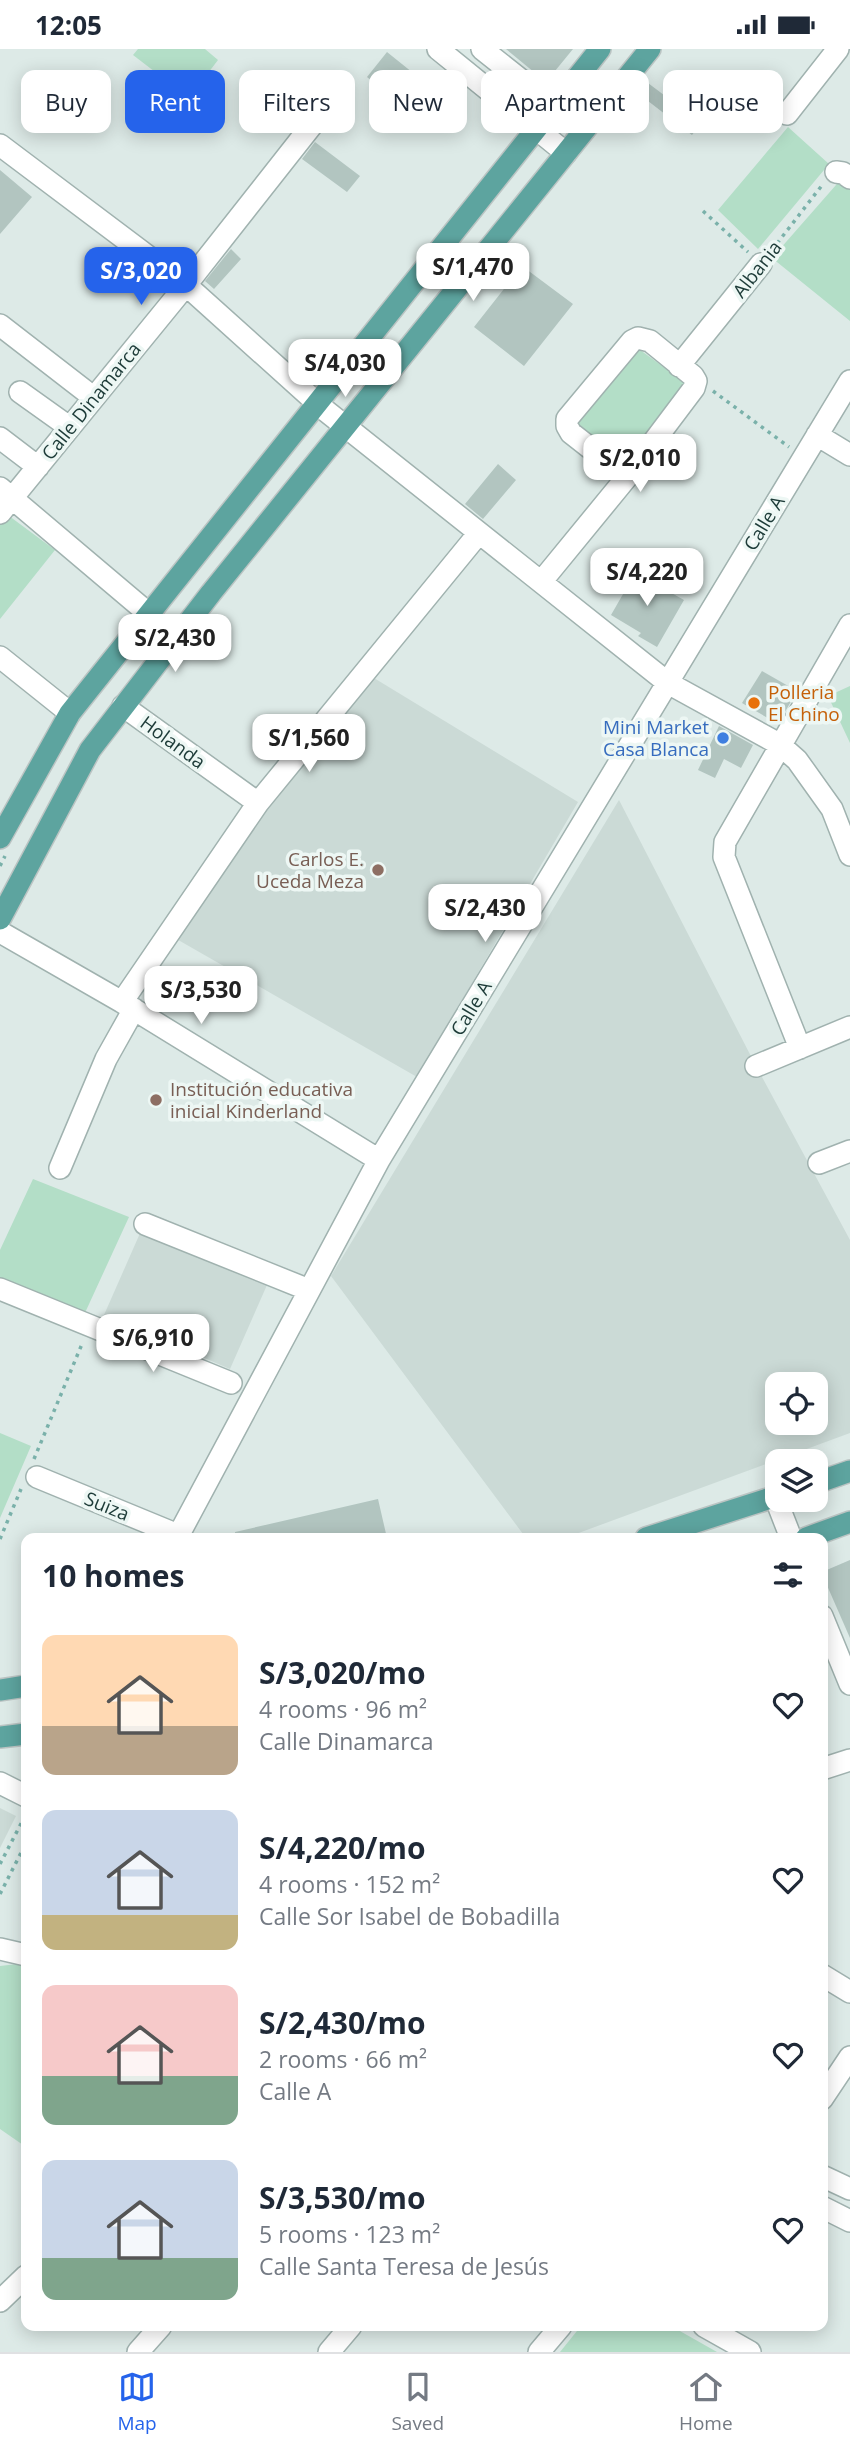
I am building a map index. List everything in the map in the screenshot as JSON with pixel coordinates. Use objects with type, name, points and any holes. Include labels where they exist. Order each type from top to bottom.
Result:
[{"type":"main road","points":[[583,70],[600,49]]},
{"type":"main road","points":[[633,70],[650,49]]},
{"type":"main road","points":[[0,838],[70,713],[317,401],[535,133]]},
{"type":"main road","points":[[0,919],[90,750],[211,593],[582,133]]},
{"type":"main road","points":[[828,1479],[850,1471]]},
{"type":"main road","points":[[662,1533],[765,1500]]},
{"type":"main road","points":[[820,1533],[850,1522]]},
{"type":"main road","points":[[0,1690],[21,1687]]},
{"type":"main road","points":[[0,1737],[21,1735]]},
{"type":"street","points":[[438,49],[481,83]]},
{"type":"street","points":[[482,49],[509,70]]},
{"type":"street","points":[[787,114],[838,49]]},
{"type":"street","name":"Calle Dinamarca","points":[[4,500],[38,467],[306,133]]},
{"type":"street","points":[[543,133],[566,153]]},
{"type":"street","points":[[0,145],[186,285],[346,427],[667,683],[779,744],[797,760],[832,809],[850,855]]},
{"type":"street","name":"Albania","points":[[679,366],[761,264]]},
{"type":"street","points":[[0,325],[93,397]]},
{"type":"street","points":[[541,582],[627,477],[694,388],[696,381],[650,341],[638,338],[632,341],[567,419],[571,433],[627,477]]},
{"type":"street","name":"Calle A","points":[[179,1533],[379,1160],[850,381]]},
{"type":"street","points":[[20,392],[69,427]]},
{"type":"street","points":[[817,435],[850,455]]},
{"type":"street","points":[[0,437],[38,467]]},
{"type":"street","points":[[4,500],[149,614]]},
{"type":"street","points":[[60,1168],[128,1005],[257,803],[480,533]]},
{"type":"street","points":[[800,1048],[724,857],[725,842],[779,744],[850,625]]},
{"type":"street","points":[[0,657],[70,713]]},
{"type":"street","name":"Holanda","points":[[123,706],[257,803]]},
{"type":"street","points":[[0,932],[128,1005],[379,1160]]},
{"type":"street","points":[[756,1066],[850,1027]]},
{"type":"street","points":[[819,1163],[850,1151]]},
{"type":"street","points":[[145,1224],[309,1290]]},
{"type":"street","points":[[0,1289],[231,1383]]},
{"type":"street","name":"Suiza","points":[[30,1476],[167,1533]]},
{"type":"street","points":[[781,1512],[789,1533]]},
{"type":"street","points":[[828,1631],[850,1684]]},
{"type":"street","points":[[828,1767],[850,1759]]},
{"type":"street","points":[[0,1783],[21,1794]]},
{"type":"street","points":[[0,1949],[21,1954]]},
{"type":"street","points":[[828,1979],[850,1992]]},
{"type":"street","points":[[828,2090],[850,2057]]},
{"type":"street","points":[[828,2179],[850,2189]]},
{"type":"street","points":[[828,2210],[850,2221]]},
{"type":"street","points":[[0,2301],[21,2281]]},
{"type":"street","points":[[138,2352],[157,2331]]},
{"type":"street","points":[[329,2352],[347,2331]]},
{"type":"street","points":[[539,2352],[557,2331]]},
{"type":"street","points":[[712,2331],[741,2350]]},
{"type":"path","name":"Albania","points":[[761,264],[830,176],[843,175]]},
{"type":"path","points":[[703,211],[761,264]]},
{"type":"path","points":[[696,381],[804,458]]},
{"type":"path","points":[[0,1539],[30,1476],[90,1325]]},
{"type":"path","points":[[0,1864],[21,1824]]},
{"type":"path","points":[[0,1894],[21,1853]]},
{"type":"shaded area","name":"Carlos E. Uceda Meza","points":[[369,675],[578,802],[417,1077],[173,937],[265,803]]},
{"type":"shaded area","points":[[619,800],[756,1066],[850,1240],[850,1433],[807,1449],[765,1449],[765,1464],[579,1533],[522,1533],[331,1276]]},
{"type":"shaded area","points":[[141,1231],[267,1285],[230,1369],[104,1315]]},
{"type":"shaded area","points":[[0,1808],[16,1816],[0,1848]]},
{"type":"green space","points":[[138,49],[205,49],[218,60],[210,70],[153,70],[133,55]]},
{"type":"green space","points":[[788,127],[829,164],[758,249],[718,210]]},
{"type":"green space","points":[[843,177],[850,183],[850,321],[772,258]]},
{"type":"green space","points":[[636,347],[687,384],[628,464],[575,424]]},
{"type":"green space","points":[[1,510],[55,550],[0,619],[0,512]]},
{"type":"green space","points":[[850,686],[850,743],[828,696]]},
{"type":"green space","points":[[33,1179],[129,1217],[84,1315],[0,1279],[0,1250]]},
{"type":"green space","points":[[0,1433],[31,1446],[0,1518]]},
{"type":"green space","points":[[21,1964],[21,2144],[0,2129],[0,1966]]},
{"type":"green space","points":[[577,2331],[680,2331],[717,2352],[560,2352]]},
{"type":"building","points":[[506,49],[573,49],[556,70],[531,70]]},
{"type":"building","points":[[387,52],[409,70],[373,70]]},
{"type":"building","points":[[649,84],[663,94],[663,113],[649,102]]},
{"type":"building","points":[[315,142],[360,176],[347,192],[302,159]]},
{"type":"building","points":[[0,170],[32,197],[0,234]]},
{"type":"building","points":[[231,249],[241,259],[214,289],[205,281]]},
{"type":"building","points":[[522,266],[573,304],[524,366],[474,327]]},
{"type":"building","points":[[498,464],[516,480],[483,519],[465,504]]},
{"type":"building","points":[[638,568],[653,577],[650,581],[684,600],[657,647],[638,636],[641,633],[611,615]]},
{"type":"building","points":[[762,671],[797,691],[778,724],[742,703]]},
{"type":"building","points":[[719,726],[753,745],[741,768],[724,759],[715,778],[698,770]]},
{"type":"building","points":[[378,1499],[386,1533],[235,1533]]},
{"type":"building","points":[[850,1560],[850,1638],[828,1588],[828,1569]]},
{"type":"place","name":"Polleria El Chino","points":[[754,703]]},
{"type":"place","name":"Mini Market Casa Blanca","points":[[723,738]]},
{"type":"place","name":"Carlos E. Uceda Meza","points":[[378,870]]},
{"type":"place","name":"Institución educativa inicial Kinderland","points":[[156,1100]]}]
